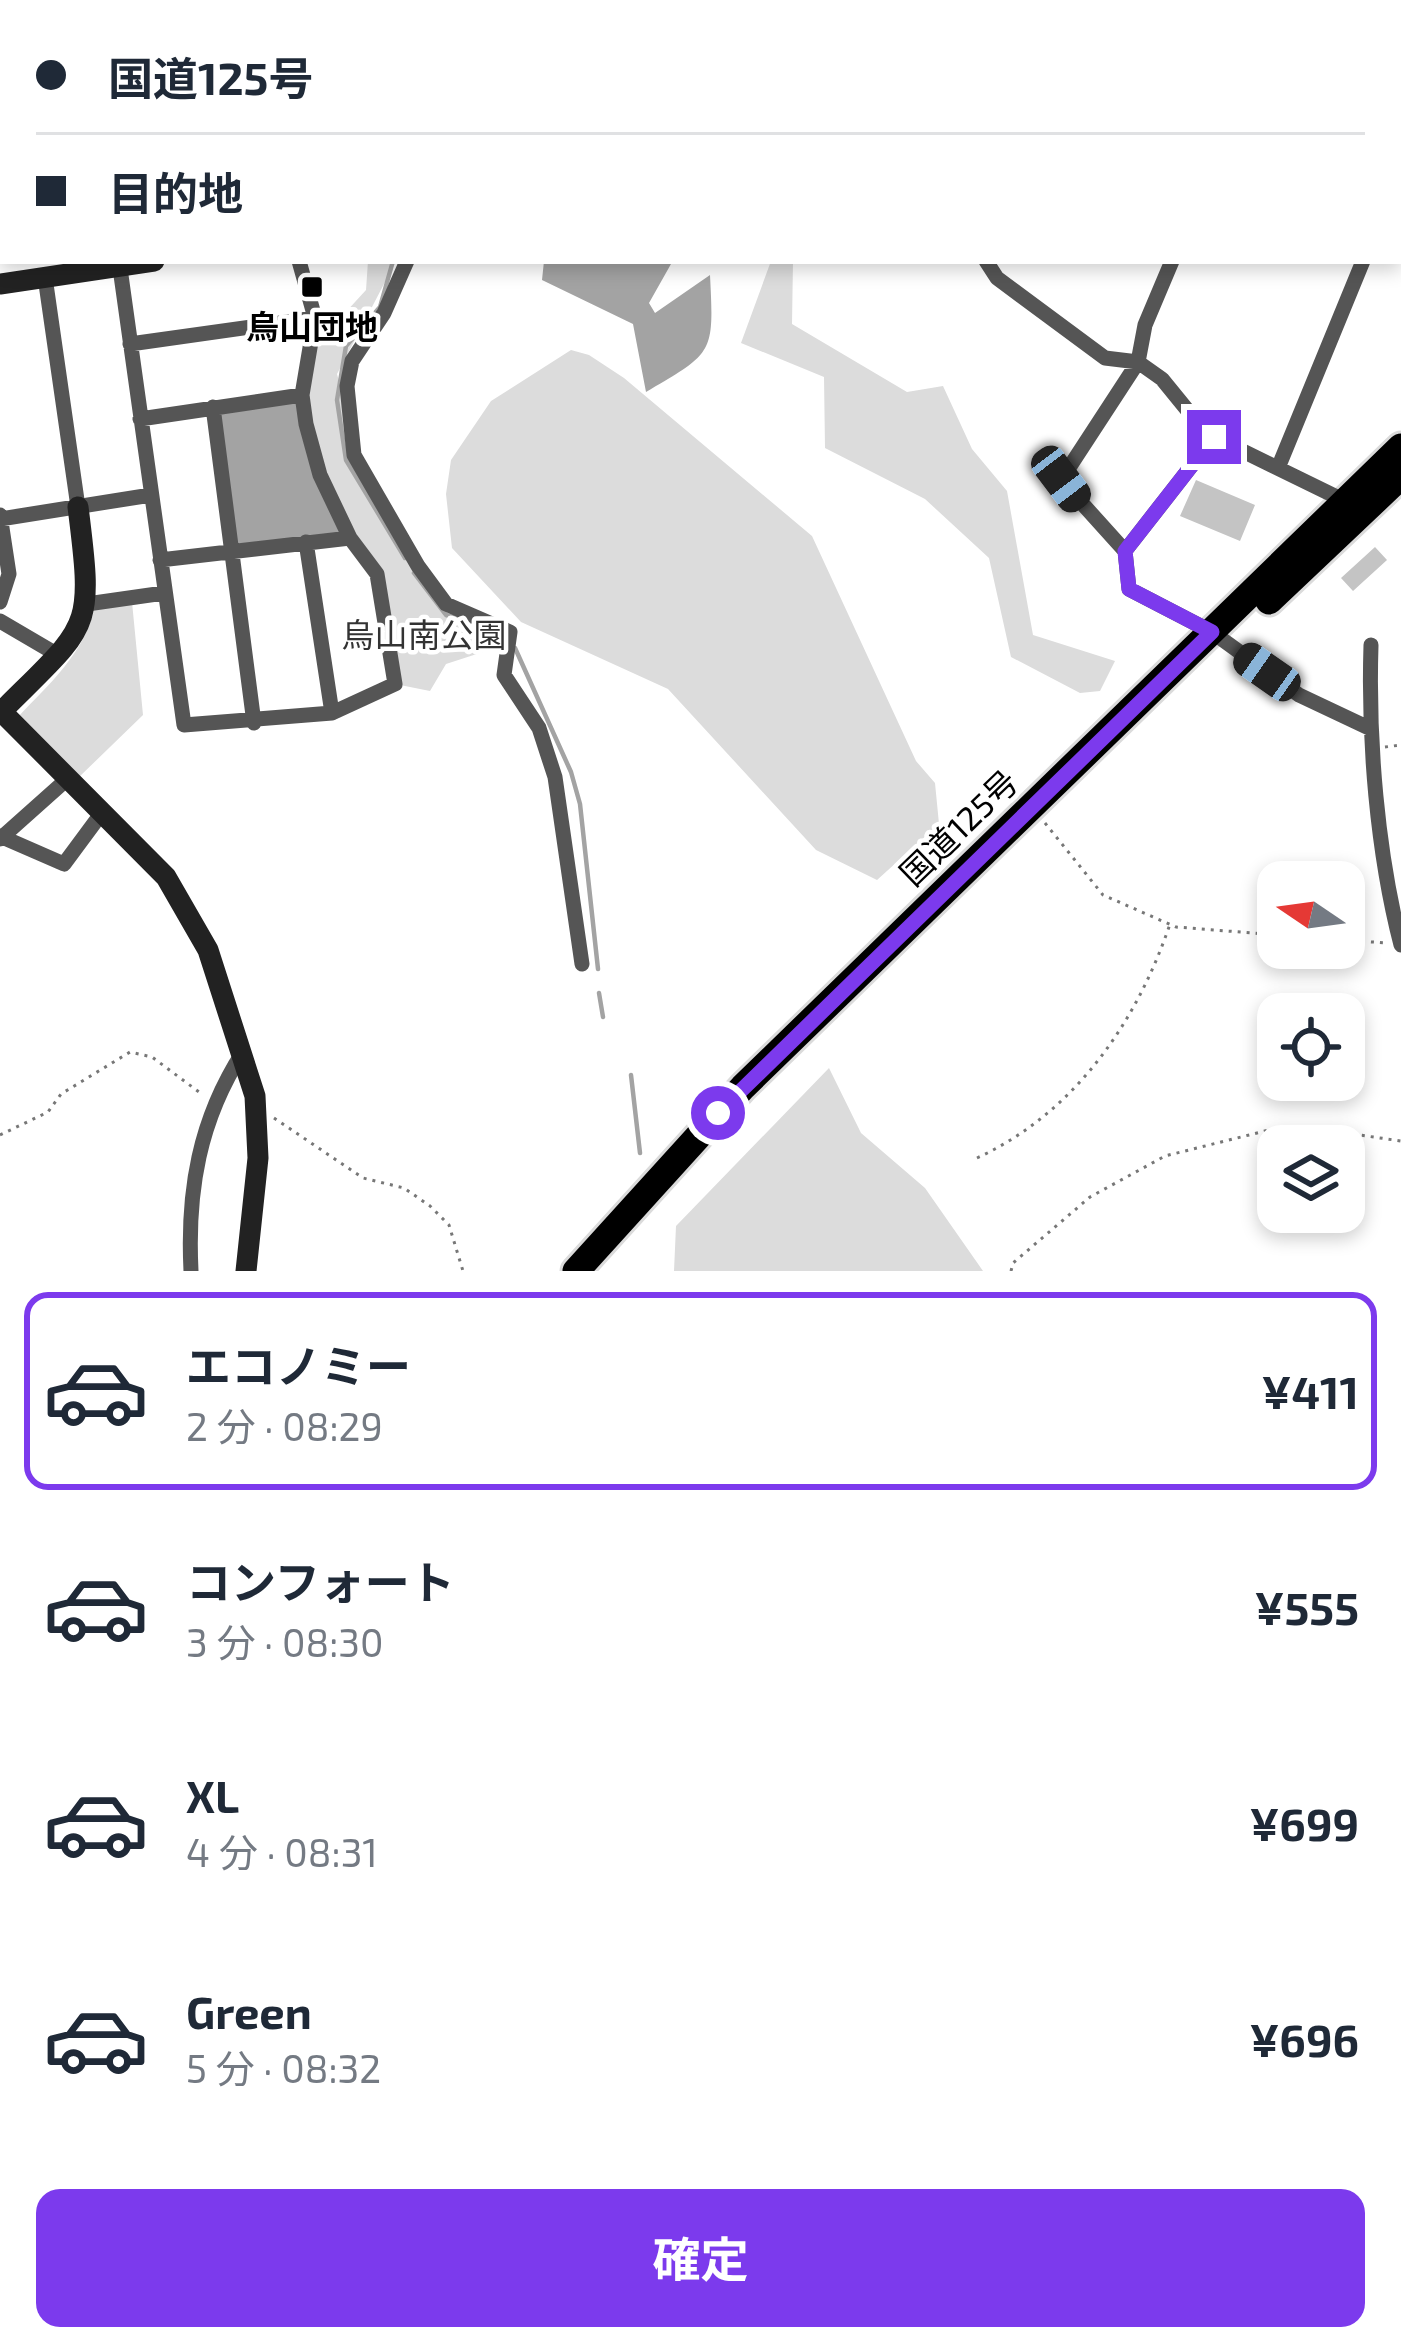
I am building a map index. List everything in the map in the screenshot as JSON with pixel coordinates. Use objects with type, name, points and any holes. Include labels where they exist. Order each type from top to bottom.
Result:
[{"type":"highway","name":"国道125号","points":[[597,1271],[756,1099],[1042,820],[1401,447]]},
{"type":"highway","name":"国道125号","points":[[576,1271],[743,1087],[1219,638],[1401,476]]},
{"type":"street","points":[[0,284],[119,264],[184,725],[254,723],[332,713],[395,684],[377,574],[350,538],[320,476],[302,395],[315,318],[300,264]]},
{"type":"street","points":[[406,264],[384,313],[352,361],[347,386],[354,455],[418,566],[446,604],[510,632],[504,675],[539,728],[556,777],[582,964]]},
{"type":"street","points":[[988,264],[998,278],[1105,358],[1138,362],[1162,379],[1214,437],[1345,501]]},
{"type":"street","points":[[1171,264],[1145,326],[1138,362],[1061,479],[1125,551],[1129,589],[1219,638],[1299,695],[1371,729]]},
{"type":"street","points":[[1278,468],[1362,264]]},
{"type":"street","points":[[45,277],[87,604],[79,632],[1,710],[65,781],[146,856],[185,904],[208,950],[243,1052],[256,1113],[258,1158],[246,1271]]},
{"type":"street","points":[[130,344],[315,318]]},
{"type":"street","points":[[140,419],[302,395]]},
{"type":"street","points":[[213,407],[254,723]]},
{"type":"street","points":[[1125,551],[1214,437]]},
{"type":"street","points":[[0,602],[9,574],[0,517],[151,496]]},
{"type":"street","points":[[160,560],[350,538]]},
{"type":"street","points":[[306,542],[332,713]]},
{"type":"street","points":[[87,604],[164,593]]},
{"type":"street","points":[[0,621],[58,655]]},
{"type":"street","points":[[1371,645],[1371,729],[1386,874],[1401,944]]},
{"type":"street","points":[[65,781],[0,838],[64,864],[101,814]]},
{"type":"street","points":[[191,1271],[192,1185],[213,1103],[243,1052]]},
{"type":"path","points":[[1375,748],[1401,745]]},
{"type":"path","points":[[1042,820],[1103,896],[1170,925],[1257,933]]},
{"type":"path","points":[[977,1158],[1014,1140],[1070,1096],[1149,985],[1170,925]]},
{"type":"path","points":[[1365,941],[1401,944]]},
{"type":"path","points":[[0,1135],[48,1112],[61,1094],[130,1052],[152,1057],[213,1103]]},
{"type":"path","points":[[256,1113],[292,1126],[363,1178],[404,1188],[430,1207],[449,1225],[463,1271]]},
{"type":"path","points":[[1011,1271],[1013,1263],[1090,1197],[1165,1156],[1276,1128],[1401,1141]]},
{"type":"green space","name":"烏山南公園","points":[[368,264],[394,264],[337,374],[364,473],[465,629],[486,651],[446,664],[430,691],[395,684],[377,574],[350,538],[306,424],[311,350],[366,290]]},
{"type":"green space","points":[[770,264],[793,264],[792,324],[907,392],[943,386],[972,449],[1007,491],[1033,635],[1115,661],[1100,691],[1080,693],[1011,657],[989,558],[925,499],[825,448],[824,377],[741,343]]},
{"type":"green space","points":[[571,350],[589,355],[624,378],[812,536],[916,761],[935,783],[939,824],[877,880],[816,850],[668,689],[521,622],[452,548],[446,494],[451,460],[491,401]]},
{"type":"green space","points":[[132,602],[143,715],[76,780],[17,718],[74,654],[95,607]]},
{"type":"green space","points":[[829,1068],[861,1133],[925,1188],[983,1271],[674,1271],[676,1226]]},
{"type":"shaded area","points":[[544,264],[671,264],[649,303],[655,313],[710,275],[711,321],[705,348],[685,368],[646,392],[633,324],[542,280]]},
{"type":"shaded area","points":[[306,394],[306,424],[351,534],[233,548],[215,405]]},
{"type":"building","points":[[1196,480],[1255,505],[1240,541],[1180,516]]},
{"type":"building","points":[[1375,547],[1387,560],[1353,591],[1341,578]]},
{"type":"waterway","points":[[392,264],[380,307],[346,346],[337,400],[346,460],[405,558]]},
{"type":"waterway","points":[[414,573],[446,615],[470,622]]},
{"type":"waterway","points":[[515,648],[571,772],[580,804],[598,969]]},
{"type":"waterway","points":[[599,993],[603,1017]]},
{"type":"waterway","points":[[631,1075],[640,1153]]},
{"type":"place","name":"烏山団地","points":[[312,287]]},
{"type":"route","points":[[718,1113],[1212,632],[1129,589],[1125,551],[1214,437]]}]
